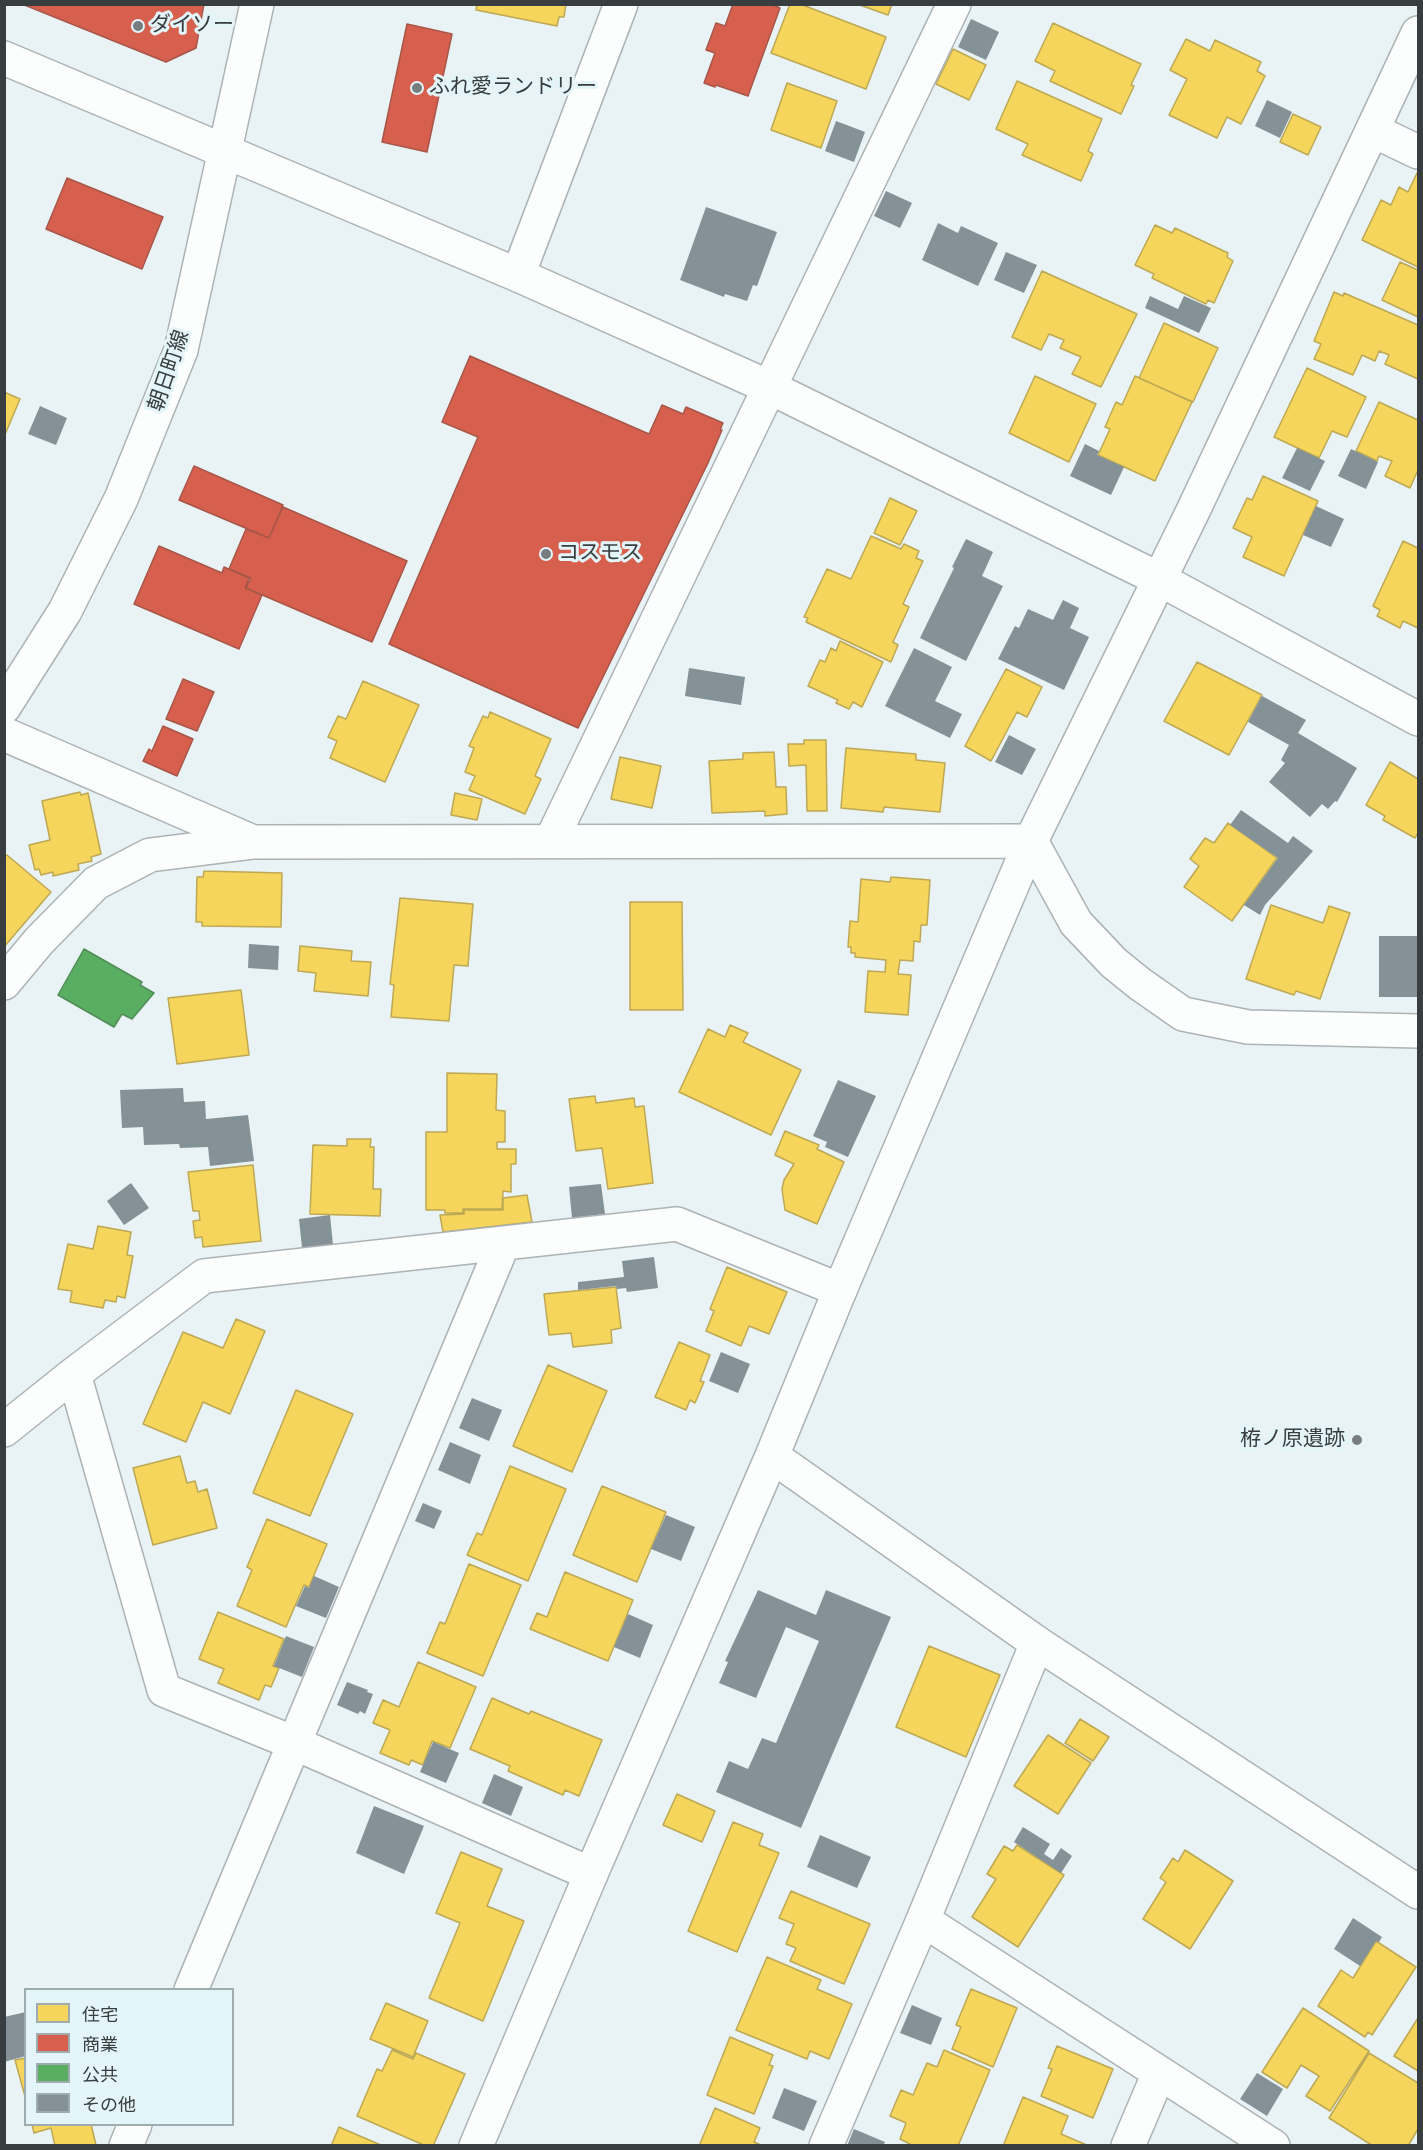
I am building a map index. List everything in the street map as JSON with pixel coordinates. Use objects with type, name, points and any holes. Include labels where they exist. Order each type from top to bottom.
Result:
[{"type":"street","name":"朝日町線","points":[[4,707],[65,611],[121,499],[181,350],[257,4]]},
{"type":"street","points":[[518,275],[621,4]]},
{"type":"street","points":[[551,841],[954,4]]},
{"type":"street","points":[[476,2145],[772,1456],[1031,841],[1193,511],[1419,33]]},
{"type":"street","points":[[4,58],[518,275],[769,387],[1159,579],[1417,715]]},
{"type":"street","points":[[1374,131],[1419,152]]},
{"type":"street","points":[[4,734],[254,842]]},
{"type":"street","points":[[4,983],[39,941],[96,883],[150,855],[254,842],[1031,841]]},
{"type":"street","points":[[1031,841],[1076,923],[1114,963],[1183,1014],[1248,1027],[1419,1030]]},
{"type":"street","points":[[4,1430],[204,1276],[677,1224],[840,1290]]},
{"type":"street","points":[[191,1988],[504,1244]]},
{"type":"street","points":[[74,1374],[164,1690],[294,1743],[591,1874]]},
{"type":"street","points":[[772,1456],[1037,1642],[1419,1892]]},
{"type":"street","points":[[826,2145],[923,1920],[1037,1642]]},
{"type":"street","points":[[923,1920],[1273,2145]]},
{"type":"street","points":[[1128,2145],[1159,2073]]},
{"type":"street","points":[[126,2145],[134,2126]]},
{"type":"building: 住宅","points":[[477,4],[566,4],[564,17],[559,17],[557,26],[476,10]]},
{"type":"building: 住宅","points":[[790,4],[800,4],[886,37],[866,89],[771,53]]},
{"type":"building: 住宅","points":[[857,4],[892,4],[888,15]]},
{"type":"building: 住宅","points":[[1053,23],[1141,64],[1121,114],[1050,81],[1055,71],[1035,61]]},
{"type":"building: 住宅","points":[[1186,39],[1210,51],[1215,40],[1261,62],[1257,71],[1265,76],[1241,124],[1227,117],[1217,138],[1169,115],[1187,79],[1170,70]]},
{"type":"building: 住宅","points":[[953,49],[986,65],[969,100],[936,84]]},
{"type":"building: 住宅","points":[[1017,81],[1102,119],[1088,151],[1093,154],[1081,181],[1022,155],[1028,144],[996,129]]},
{"type":"building: 住宅","points":[[787,83],[837,101],[821,148],[771,130]]},
{"type":"building: 住宅","points":[[1293,114],[1321,127],[1308,155],[1280,142]]},
{"type":"building: 住宅","points":[[1417,173],[1418,267],[1362,240],[1381,200],[1391,205],[1399,187],[1408,192]]},
{"type":"building: 住宅","points":[[1155,225],[1172,233],[1175,228],[1228,253],[1227,257],[1233,261],[1214,303],[1208,300],[1206,304],[1152,278],[1154,274],[1135,265]]},
{"type":"building: 住宅","points":[[1400,262],[1418,270],[1418,317],[1382,300]]},
{"type":"building: 住宅","points":[[1042,271],[1137,314],[1101,387],[1072,374],[1081,357],[1060,348],[1064,340],[1049,334],[1041,350],[1012,337]]},
{"type":"building: 住宅","points":[[1334,292],[1343,296],[1344,293],[1418,325],[1418,379],[1385,364],[1389,355],[1379,351],[1375,361],[1362,355],[1353,375],[1314,359],[1321,344],[1314,341]]},
{"type":"building: 住宅","points":[[1164,323],[1218,348],[1193,402],[1139,378]]},
{"type":"building: 住宅","points":[[1307,368],[1366,397],[1347,437],[1332,431],[1319,458],[1274,437]]},
{"type":"building: 住宅","points":[[1035,376],[1096,404],[1069,462],[1009,433]]},
{"type":"building: 住宅","points":[[1135,376],[1192,402],[1155,481],[1098,455],[1110,429],[1105,427],[1116,402],[1122,405]]},
{"type":"building: 住宅","points":[[4,392],[20,399],[4,437]]},
{"type":"building: 住宅","points":[[1379,402],[1418,420],[1418,470],[1410,488],[1385,476],[1392,461],[1379,456],[1377,461],[1356,451]]},
{"type":"building: 住宅","points":[[1263,476],[1318,501],[1284,576],[1243,557],[1252,537],[1233,528],[1247,498],[1252,500]]},
{"type":"building: 住宅","points":[[890,498],[917,511],[900,545],[874,533]]},
{"type":"building: 住宅","points":[[871,536],[901,549],[904,544],[919,551],[916,558],[923,561],[903,604],[909,607],[893,642],[898,645],[891,662],[806,622],[808,618],[804,617],[827,569],[851,579]]},
{"type":"building: 住宅","points":[[1403,541],[1418,548],[1418,628],[1403,621],[1400,628],[1377,616],[1380,610],[1373,606]]},
{"type":"building: 住宅","points":[[840,641],[883,662],[862,707],[853,702],[849,709],[836,703],[838,700],[808,686],[820,660],[825,662],[831,648],[836,651]]},
{"type":"building: 住宅","points":[[1197,662],[1262,695],[1229,755],[1164,721]]},
{"type":"building: 住宅","points":[[1006,669],[1042,687],[1027,717],[1017,712],[991,761],[965,746]]},
{"type":"building: 住宅","points":[[363,681],[419,705],[385,782],[330,758],[337,741],[328,737],[338,716],[346,719]]},
{"type":"building: 住宅","points":[[490,712],[551,739],[535,776],[541,779],[525,814],[469,790],[475,776],[465,772],[474,748],[469,746],[483,716],[488,718]]},
{"type":"building: 住宅","points":[[804,740],[826,740],[827,811],[807,811],[806,765],[789,766],[788,744],[804,744]]},
{"type":"building: 住宅","points":[[846,748],[916,754],[916,760],[945,763],[940,812],[884,807],[883,812],[841,808]]},
{"type":"building: 住宅","points":[[774,752],[776,787],[786,787],[787,814],[765,816],[765,811],[712,813],[709,761],[743,759],[743,753]]},
{"type":"building: 住宅","points":[[620,757],[661,766],[652,808],[611,799]]},
{"type":"building: 住宅","points":[[1390,762],[1418,779],[1418,833],[1415,838],[1383,820],[1385,816],[1366,805]]},
{"type":"building: 住宅","points":[[80,792],[81,795],[88,793],[101,854],[91,857],[92,861],[78,864],[79,870],[53,876],[53,872],[41,875],[39,869],[35,870],[29,845],[50,840],[42,801]]},
{"type":"building: 住宅","points":[[455,793],[482,799],[477,820],[451,815]]},
{"type":"building: 住宅","points":[[1228,823],[1277,858],[1232,921],[1184,887],[1199,866],[1190,859],[1205,838],[1214,843]]},
{"type":"building: 住宅","points":[[7,855],[51,892],[4,947],[4,857]]},
{"type":"building: 住宅","points":[[204,871],[282,873],[281,927],[202,926],[202,922],[196,922],[197,877],[203,877]]},
{"type":"building: 住宅","points":[[891,877],[930,880],[927,925],[921,925],[920,942],[914,941],[913,961],[900,960],[898,974],[911,975],[908,1015],[865,1012],[868,971],[885,972],[886,960],[855,957],[855,953],[851,953],[851,947],[848,947],[850,921],[858,922],[861,879],[890,882]]},
{"type":"building: 住宅","points":[[400,898],[473,904],[468,966],[454,965],[449,1021],[391,1017],[394,985],[390,984]]},
{"type":"building: 住宅","points":[[630,902],[682,902],[683,1010],[630,1010]]},
{"type":"building: 住宅","points":[[1271,905],[1323,923],[1329,906],[1350,913],[1320,999],[1296,991],[1294,995],[1246,979]]},
{"type":"building: 住宅","points":[[300,946],[352,951],[351,961],[371,962],[368,996],[314,991],[316,973],[298,971]]},
{"type":"building: 住宅","points":[[241,990],[249,1055],[177,1064],[168,998]]},
{"type":"building: 住宅","points":[[730,1025],[748,1033],[743,1042],[801,1070],[771,1135],[679,1092],[708,1029],[725,1037]]},
{"type":"building: 住宅","points":[[447,1073],[497,1074],[496,1110],[505,1111],[505,1142],[497,1142],[497,1149],[516,1149],[516,1164],[511,1164],[511,1192],[503,1191],[502,1209],[463,1209],[463,1213],[426,1210],[426,1132],[447,1132]]},
{"type":"building: 住宅","points":[[595,1096],[596,1103],[634,1098],[635,1107],[644,1106],[653,1183],[608,1189],[602,1148],[576,1151],[569,1099]]},
{"type":"building: 住宅","points":[[785,1131],[819,1145],[817,1149],[844,1162],[817,1224],[785,1210],[782,1189],[784,1180],[794,1164],[775,1155]]},
{"type":"building: 住宅","points":[[347,1139],[371,1139],[370,1147],[374,1147],[373,1189],[381,1189],[380,1216],[310,1214],[313,1145],[347,1146]]},
{"type":"building: 住宅","points":[[253,1165],[261,1241],[203,1247],[202,1237],[195,1238],[193,1221],[200,1220],[199,1211],[193,1211],[188,1172]]},
{"type":"building: 住宅","points":[[527,1195],[532,1222],[443,1232],[440,1215],[464,1214],[464,1210],[503,1210],[503,1198]]},
{"type":"building: 住宅","points":[[98,1226],[131,1232],[127,1255],[133,1256],[125,1298],[117,1296],[116,1302],[105,1300],[103,1308],[70,1302],[72,1291],[58,1289],[68,1244],[93,1249]]},
{"type":"building: 住宅","points":[[727,1267],[787,1292],[769,1334],[749,1326],[741,1346],[706,1331],[714,1311],[710,1309]]},
{"type":"building: 住宅","points":[[616,1287],[621,1328],[611,1330],[612,1343],[573,1347],[571,1333],[549,1335],[544,1294]]},
{"type":"building: 住宅","points":[[236,1319],[265,1331],[230,1414],[203,1402],[186,1442],[143,1424],[183,1332],[223,1348]]},
{"type":"building: 住宅","points":[[679,1342],[710,1355],[700,1381],[704,1382],[695,1403],[690,1400],[686,1410],[655,1397]]},
{"type":"building: 住宅","points":[[548,1365],[607,1391],[572,1472],[513,1446]]},
{"type":"building: 住宅","points":[[296,1390],[353,1414],[310,1516],[253,1493]]},
{"type":"building: 住宅","points":[[180,1456],[187,1483],[195,1481],[198,1492],[207,1489],[217,1528],[153,1545],[133,1468]]},
{"type":"building: 住宅","points":[[510,1466],[566,1489],[528,1581],[467,1555],[477,1533],[482,1535]]},
{"type":"building: 住宅","points":[[602,1486],[666,1512],[637,1582],[573,1555]]},
{"type":"building: 住宅","points":[[267,1519],[327,1544],[309,1587],[304,1585],[286,1627],[237,1606],[252,1570],[247,1567]]},
{"type":"building: 住宅","points":[[469,1564],[521,1585],[483,1676],[427,1653],[440,1622],[445,1624]]},
{"type":"building: 住宅","points":[[565,1572],[633,1600],[608,1661],[530,1629],[537,1613],[547,1617]]},
{"type":"building: 住宅","points":[[218,1612],[284,1639],[273,1666],[279,1668],[271,1687],[265,1685],[259,1700],[218,1683],[224,1669],[199,1659]]},
{"type":"building: 住宅","points":[[929,1646],[1000,1675],[966,1757],[896,1727]]},
{"type":"building: 住宅","points":[[418,1662],[476,1687],[450,1748],[432,1741],[423,1765],[411,1760],[409,1765],[380,1753],[390,1730],[373,1723],[383,1700],[399,1707]]},
{"type":"building: 住宅","points":[[492,1698],[602,1740],[579,1796],[565,1790],[563,1795],[508,1771],[510,1766],[470,1749]]},
{"type":"building: 住宅","points":[[1080,1719],[1109,1737],[1093,1761],[1065,1743]]},
{"type":"building: 住宅","points":[[1048,1735],[1091,1763],[1058,1814],[1014,1786]]},
{"type":"building: 住宅","points":[[677,1794],[715,1811],[702,1842],[663,1825]]},
{"type":"building: 住宅","points":[[733,1822],[763,1834],[759,1845],[779,1853],[737,1952],[688,1931]]},
{"type":"building: 住宅","points":[[1017,1845],[1064,1875],[1018,1947],[972,1917],[996,1879],[987,1874],[1004,1846],[1013,1851]]},
{"type":"building: 住宅","points":[[1185,1850],[1233,1881],[1190,1949],[1143,1919],[1166,1882],[1160,1878],[1173,1858],[1178,1862]]},
{"type":"building: 住宅","points":[[461,1852],[502,1869],[487,1906],[524,1921],[483,2021],[429,1998],[460,1923],[436,1913]]},
{"type":"building: 住宅","points":[[791,1891],[870,1924],[844,1984],[790,1961],[796,1948],[786,1944],[794,1924],[779,1918]]},
{"type":"building: 住宅","points":[[1376,1941],[1416,1967],[1372,2035],[1368,2032],[1365,2037],[1318,2006],[1341,1970],[1353,1978]]},
{"type":"building: 住宅","points":[[767,1957],[821,1980],[817,1989],[852,2004],[829,2059],[810,2051],[807,2059],[736,2030]]},
{"type":"building: 住宅","points":[[971,1989],[1017,2008],[993,2067],[952,2049],[961,2027],[956,2025]]},
{"type":"building: 住宅","points":[[386,2003],[428,2021],[413,2057],[370,2039]]},
{"type":"building: 住宅","points":[[1303,2008],[1369,2051],[1330,2111],[1306,2096],[1319,2076],[1301,2065],[1287,2088],[1262,2072]]},
{"type":"building: 住宅","points":[[1418,2018],[1418,2071],[1394,2056]]},
{"type":"building: 住宅","points":[[730,2037],[773,2055],[769,2065],[773,2066],[754,2114],[707,2095]]},
{"type":"building: 住宅","points":[[1057,2046],[1113,2069],[1093,2118],[1041,2096],[1052,2069],[1048,2068]]},
{"type":"building: 住宅","points":[[392,2050],[413,2059],[416,2053],[465,2074],[433,2146],[426,2146],[357,2116],[377,2069],[382,2071]]},
{"type":"building: 住宅","points":[[944,2050],[990,2070],[958,2146],[914,2146],[900,2139],[906,2123],[890,2116],[901,2090],[913,2095],[927,2063],[937,2067]]},
{"type":"building: 住宅","points":[[1369,2053],[1418,2083],[1418,2129],[1408,2146],[1373,2146],[1329,2118]]},
{"type":"building: 住宅","points":[[24,2058],[24,2093],[15,2060]]},
{"type":"building: 住宅","points":[[1023,2097],[1068,2116],[1061,2134],[1089,2146],[1003,2146]]},
{"type":"building: 住宅","points":[[715,2108],[760,2128],[754,2142],[759,2144],[758,2146],[699,2146]]},
{"type":"building: 住宅","points":[[32,2126],[91,2126],[96,2145],[55,2146],[51,2128],[34,2133]]},
{"type":"building: 住宅","points":[[339,2127],[383,2146],[331,2146]]},
{"type":"building: 商業","name":"ダイソー","points":[[22,4],[204,4],[196,48],[166,62]]},
{"type":"building: 商業","points":[[733,4],[771,4],[780,8],[748,96],[704,83],[715,53],[706,50],[716,23],[725,26]]},
{"type":"building: 商業","name":"ふれ愛ランドリー","points":[[407,24],[452,34],[427,152],[382,142]]},
{"type":"building: 商業","points":[[67,178],[163,217],[142,269],[46,229]]},
{"type":"building: 商業","name":"コスモス","points":[[470,356],[649,434],[662,405],[683,414],[686,407],[723,423],[708,463],[578,728],[389,644],[478,437],[442,422]]},
{"type":"building: 商業","points":[[194,466],[283,505],[269,538],[179,500]]},
{"type":"building: 商業","points":[[283,507],[407,561],[372,642],[246,588],[251,578],[229,569],[246,529],[269,538]]},
{"type":"building: 商業","points":[[159,546],[222,573],[224,567],[249,578],[245,588],[262,595],[239,649],[134,604]]},
{"type":"building: 商業","points":[[183,679],[214,692],[197,731],[166,719]]},
{"type":"building: 商業","points":[[163,726],[193,739],[177,776],[143,761],[149,749],[152,751]]},
{"type":"building: 公共","points":[[84,949],[142,982],[140,985],[154,993],[132,1019],[122,1014],[114,1027],[58,995]]},
{"type":"building: その他","points":[[971,19],[999,32],[986,60],[958,47]]},
{"type":"building: その他","points":[[1267,100],[1292,112],[1280,138],[1255,126]]},
{"type":"building: その他","points":[[836,121],[865,132],[854,162],[825,151]]},
{"type":"building: その他","points":[[886,191],[912,203],[900,228],[874,216]]},
{"type":"building: その他","points":[[706,207],[777,232],[757,286],[753,285],[747,301],[725,294],[724,297],[680,280]]},
{"type":"building: その他","points":[[938,223],[958,233],[961,226],[998,243],[978,286],[922,260]]},
{"type":"building: その他","points":[[1006,252],[1037,265],[1024,293],[994,280]]},
{"type":"building: その他","points":[[1150,296],[1178,309],[1184,296],[1211,308],[1199,333],[1145,308]]},
{"type":"building: その他","points":[[40,406],[67,418],[56,445],[28,434]]},
{"type":"building: その他","points":[[1085,444],[1099,451],[1097,455],[1124,467],[1111,495],[1070,476]]},
{"type":"building: その他","points":[[1297,448],[1325,461],[1310,491],[1282,478]]},
{"type":"building: その他","points":[[1351,449],[1378,462],[1366,489],[1338,476]]},
{"type":"building: その他","points":[[1316,506],[1344,519],[1331,547],[1303,535]]},
{"type":"building: その他","points":[[966,539],[993,552],[982,576],[1003,586],[966,661],[920,638]]},
{"type":"building: その他","points":[[1063,600],[1079,608],[1070,628],[1089,637],[1064,690],[998,659],[1015,626],[1019,628],[1028,609],[1053,620]]},
{"type":"building: その他","points":[[914,648],[952,667],[935,701],[962,714],[950,738],[885,706]]},
{"type":"building: その他","points":[[689,668],[745,677],[741,705],[685,696]]},
{"type":"building: その他","points":[[1262,696],[1306,720],[1298,733],[1357,768],[1337,802],[1335,801],[1328,809],[1322,804],[1310,817],[1269,782],[1285,763],[1281,760],[1289,745],[1248,722]]},
{"type":"building: その他","points":[[1009,735],[1036,749],[1022,775],[995,762]]},
{"type":"building: その他","points":[[1241,810],[1288,843],[1293,836],[1313,851],[1265,905],[1260,915],[1244,905],[1278,858],[1230,825]]},
{"type":"building: その他","points":[[1379,936],[1418,936],[1418,997],[1379,997]]},
{"type":"building: その他","points":[[249,944],[279,946],[278,970],[248,968]]},
{"type":"building: その他","points":[[838,1080],[876,1096],[848,1157],[825,1147],[827,1142],[813,1136]]},
{"type":"building: その他","points":[[183,1088],[184,1102],[205,1101],[206,1119],[248,1115],[254,1161],[210,1166],[208,1147],[180,1148],[179,1144],[144,1145],[143,1127],[122,1128],[120,1090]]},
{"type":"building: その他","points":[[131,1183],[149,1208],[124,1225],[107,1201]]},
{"type":"building: その他","points":[[601,1184],[605,1214],[572,1218],[569,1187]]},
{"type":"building: その他","points":[[330,1215],[333,1245],[302,1248],[299,1219]]},
{"type":"building: その他","points":[[654,1257],[658,1288],[627,1292],[626,1288],[617,1289],[616,1286],[578,1290],[578,1282],[624,1277],[622,1261]]},
{"type":"building: その他","points":[[721,1352],[750,1364],[738,1393],[709,1381]]},
{"type":"building: その他","points":[[472,1398],[502,1410],[489,1441],[459,1428]]},
{"type":"building: その他","points":[[450,1442],[481,1455],[470,1484],[438,1470]]},
{"type":"building: その他","points":[[423,1503],[442,1511],[434,1529],[415,1521]]},
{"type":"building: その他","points":[[666,1515],[695,1527],[681,1561],[651,1549]]},
{"type":"building: その他","points":[[314,1576],[339,1587],[326,1618],[296,1606],[305,1586],[309,1588]]},
{"type":"building: その他","points":[[758,1590],[816,1615],[826,1590],[891,1617],[801,1828],[716,1792],[729,1761],[748,1769],[762,1738],[776,1743],[819,1641],[786,1627],[756,1698],[719,1683],[728,1662],[725,1661]]},
{"type":"building: その他","points":[[628,1614],[653,1625],[640,1658],[614,1647]]},
{"type":"building: その他","points":[[286,1636],[314,1647],[302,1677],[274,1666]]},
{"type":"building: その他","points":[[347,1682],[373,1694],[365,1714],[360,1711],[358,1714],[337,1705]]},
{"type":"building: その他","points":[[433,1742],[459,1753],[446,1783],[420,1772]]},
{"type":"building: その他","points":[[494,1774],[523,1787],[511,1816],[482,1803]]},
{"type":"building: その他","points":[[374,1806],[424,1826],[404,1874],[356,1853]]},
{"type":"building: その他","points":[[1023,1827],[1050,1844],[1044,1854],[1053,1860],[1061,1848],[1072,1856],[1061,1873],[1014,1842]]},
{"type":"building: その他","points":[[820,1835],[871,1857],[857,1888],[807,1867]]},
{"type":"building: その他","points":[[1353,1918],[1382,1937],[1379,1942],[1376,1941],[1360,1966],[1334,1949]]},
{"type":"building: その他","points":[[912,2005],[942,2018],[931,2045],[900,2033]]},
{"type":"building: その他","points":[[24,2012],[24,2057],[4,2062],[4,2017]]},
{"type":"building: その他","points":[[1257,2073],[1283,2089],[1267,2116],[1240,2099]]},
{"type":"building: その他","points":[[784,2088],[817,2101],[804,2131],[772,2118]]},
{"type":"building: その他","points":[[854,2129],[885,2142],[883,2146],[847,2146]]},
{"type":"place","name":"ダイソー","points":[[138,26]]},
{"type":"place","name":"ふれ愛ランドリー","points":[[417,88]]},
{"type":"place","name":"コスモス","points":[[546,554]]},
{"type":"place","name":"栫ノ原遺跡","points":[[1357,1440]]}]
